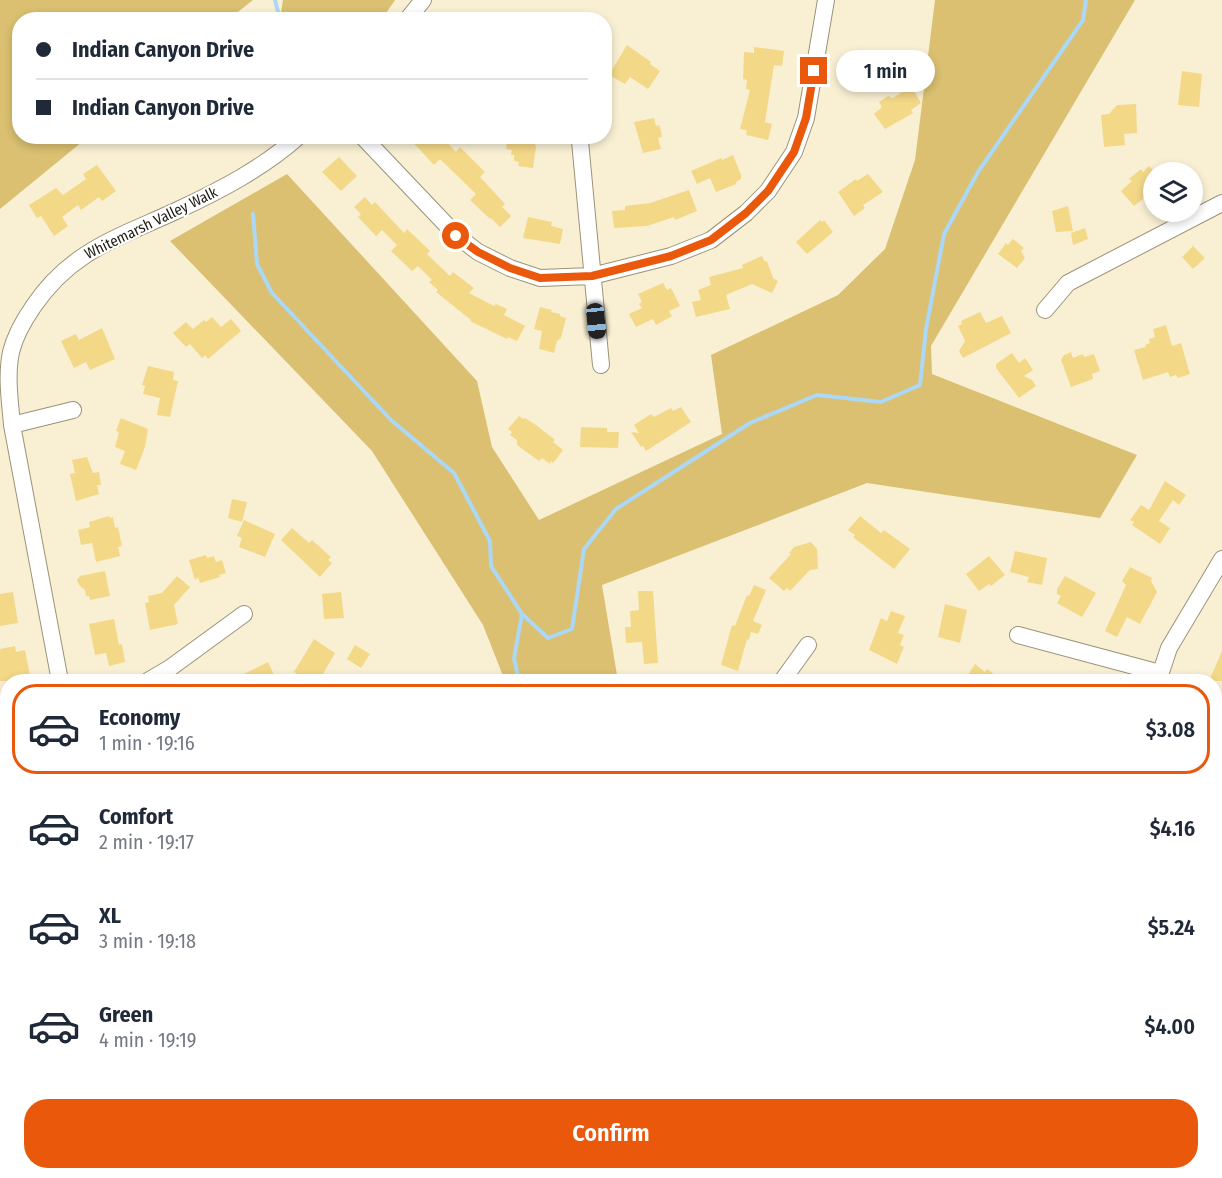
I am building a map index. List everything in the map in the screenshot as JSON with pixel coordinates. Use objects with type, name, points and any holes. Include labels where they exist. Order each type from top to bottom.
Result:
[{"type":"street","points":[[413,12],[423,0]]},
{"type":"street","points":[[370,144],[456,236],[478,252],[510,268],[540,278],[592,276],[671,256],[711,240],[746,213],[768,191],[794,152],[806,118],[826,0]]},
{"type":"street","name":"Whitemarsh Valley Walk","points":[[59,674],[12,425],[8,388],[11,352],[25,319],[45,289],[72,263],[105,242],[218,191],[256,168],[288,144]]},
{"type":"street","points":[[580,144],[601,365]]},
{"type":"street","points":[[1045,310],[1068,283],[1222,204]]},
{"type":"street","points":[[12,425],[73,410]]},
{"type":"street","points":[[1160,674],[1169,648],[1222,559]]},
{"type":"street","points":[[160,674],[244,614]]},
{"type":"street","points":[[1018,635],[1149,674]]},
{"type":"street","points":[[787,674],[808,645]]},
{"type":"shaded area","points":[[0,0],[253,0],[238,12],[12,12],[12,144],[79,144],[0,209]]},
{"type":"shaded area","points":[[283,0],[395,0],[387,12],[281,12]]},
{"type":"shaded area","points":[[935,0],[1135,0],[931,346],[932,374],[1137,455],[1100,518],[867,483],[602,585],[617,674],[502,674],[483,625],[372,451],[170,241],[287,174],[477,381],[492,447],[539,520],[722,434],[711,355],[838,295],[885,249],[915,160]]},
{"type":"building","points":[[627,45],[660,71],[648,89],[630,77],[625,84],[612,77],[612,70]]},
{"type":"building","points":[[754,47],[784,51],[782,66],[774,65],[765,122],[772,124],[768,140],[746,135],[747,130],[740,129],[750,90],[746,89],[747,80],[743,79],[744,52],[754,53]]},
{"type":"building","points":[[1182,71],[1202,74],[1199,107],[1178,105]]},
{"type":"building","points":[[911,86],[921,103],[911,110],[913,113],[885,129],[874,114],[882,107],[879,102],[888,96],[893,98]]},
{"type":"building","points":[[1136,104],[1137,133],[1124,134],[1125,145],[1104,147],[1101,115],[1109,114],[1117,105]]},
{"type":"building","points":[[654,118],[656,126],[659,125],[661,131],[662,137],[658,138],[661,149],[643,153],[634,122]]},
{"type":"building","points":[[414,144],[448,144],[456,152],[460,147],[485,172],[480,177],[505,204],[502,207],[511,216],[500,227],[470,200],[476,194],[440,159],[434,165]]},
{"type":"building","points":[[507,144],[535,144],[533,168],[518,166],[519,162],[514,161],[514,155],[511,155],[512,150],[506,149]]},
{"type":"building","points":[[733,155],[741,175],[741,179],[736,184],[716,192],[710,178],[697,184],[691,171]]},
{"type":"building","points":[[339,157],[357,176],[341,191],[322,172]]},
{"type":"building","points":[[97,165],[116,191],[102,201],[99,197],[81,210],[78,205],[62,217],[68,226],[54,236],[41,216],[37,218],[29,205],[56,188],[63,195],[86,179],[83,174]]},
{"type":"building","points":[[1141,169],[1143,199],[1134,206],[1121,191],[1132,181],[1129,179]]},
{"type":"building","points":[[868,174],[883,192],[863,205],[865,208],[854,216],[838,192],[856,179],[857,181]]},
{"type":"building","points":[[689,190],[697,211],[675,220],[674,217],[647,226],[614,228],[612,211],[625,210],[625,206],[650,203]]},
{"type":"building","points":[[365,197],[372,205],[375,202],[404,233],[407,229],[430,251],[427,254],[450,276],[453,272],[474,288],[469,293],[494,306],[496,304],[507,309],[504,315],[525,326],[517,341],[508,337],[507,339],[470,321],[436,292],[438,290],[429,282],[432,280],[418,266],[412,271],[391,251],[397,245],[382,230],[376,236],[358,217],[361,214],[354,207]]},
{"type":"building","points":[[1068,206],[1073,231],[1056,232],[1052,211]]},
{"type":"building","points":[[528,217],[552,222],[551,226],[563,229],[560,244],[523,238]]},
{"type":"building","points":[[820,220],[822,222],[824,220],[833,232],[807,254],[796,242]]},
{"type":"building","points":[[1085,228],[1088,239],[1073,245],[1071,233]]},
{"type":"building","points":[[1013,239],[1024,248],[1021,251],[1025,258],[1017,268],[998,254],[1006,243],[1008,245]]},
{"type":"building","points":[[1193,246],[1205,258],[1193,269],[1182,257]]},
{"type":"building","points":[[762,256],[765,262],[767,261],[773,278],[778,281],[772,293],[752,284],[726,295],[730,309],[696,317],[692,302],[701,300],[698,290],[711,285],[709,277],[743,268],[742,265]]},
{"type":"building","points":[[663,283],[667,290],[671,288],[680,306],[669,311],[672,316],[656,325],[653,319],[636,327],[629,314],[642,308],[638,294]]},
{"type":"building","points":[[540,307],[552,310],[551,312],[566,318],[554,353],[539,349],[542,331],[534,329]]},
{"type":"building","points":[[980,312],[986,323],[1002,316],[1011,333],[963,358],[959,351],[965,341],[958,326],[962,324],[961,321]]},
{"type":"building","points":[[212,317],[221,327],[231,319],[241,331],[208,359],[205,355],[202,358],[190,344],[186,347],[173,333],[186,322],[193,329]]},
{"type":"building","points":[[1166,325],[1172,346],[1181,343],[1190,374],[1178,378],[1176,375],[1170,377],[1168,372],[1143,380],[1134,350],[1146,347],[1145,345],[1150,343],[1149,339],[1155,337],[1153,329]]},
{"type":"building","points":[[102,328],[115,359],[90,370],[86,362],[74,368],[61,341],[76,334],[79,340]]},
{"type":"building","points":[[1071,352],[1073,358],[1083,354],[1084,357],[1094,354],[1100,371],[1092,374],[1093,379],[1071,387],[1061,360],[1064,355]]},
{"type":"building","points":[[1012,353],[1019,363],[1025,358],[1033,370],[1024,376],[1032,380],[1036,386],[1019,398],[996,368],[996,364]]},
{"type":"building","points":[[148,366],[174,372],[173,380],[178,381],[170,417],[157,415],[160,398],[143,394],[145,386],[142,385]]},
{"type":"building","points":[[681,407],[691,422],[646,451],[643,446],[641,447],[631,432],[639,433],[634,425],[651,414],[654,417],[671,408],[673,411]]},
{"type":"building","points":[[519,416],[536,425],[555,440],[553,442],[563,450],[553,463],[551,461],[550,464],[542,458],[539,461],[517,445],[517,440],[510,435],[512,432],[508,429]]},
{"type":"building","points":[[121,418],[148,429],[145,447],[136,470],[120,464],[125,451],[115,447],[119,432],[116,431]]},
{"type":"building","points":[[581,427],[607,428],[607,432],[619,432],[618,448],[580,447]]},
{"type":"building","points":[[87,457],[93,473],[99,472],[101,485],[97,485],[99,494],[76,501],[70,474],[75,473],[72,460]]},
{"type":"building","points":[[1165,481],[1186,495],[1179,505],[1173,500],[1159,521],[1170,528],[1160,544],[1132,525],[1134,522],[1130,520],[1141,505],[1149,510]]},
{"type":"building","points":[[232,499],[247,502],[242,522],[228,518]]},
{"type":"building","points":[[860,516],[881,533],[884,530],[910,549],[894,569],[853,537],[855,535],[848,530]]},
{"type":"building","points":[[113,517],[115,528],[118,527],[122,546],[118,547],[120,556],[96,562],[92,543],[81,545],[78,530],[90,527],[89,522]]},
{"type":"building","points":[[244,520],[275,534],[265,557],[239,547],[242,538],[237,536]]},
{"type":"building","points":[[292,528],[309,543],[312,540],[331,557],[328,560],[332,563],[320,577],[281,540]]},
{"type":"building","points":[[811,542],[817,549],[818,569],[810,570],[790,591],[787,588],[784,591],[769,578],[791,554],[789,553],[794,547]]},
{"type":"building","points":[[1015,551],[1047,558],[1042,585],[1027,582],[1029,577],[1010,572]]},
{"type":"building","points":[[206,555],[207,558],[214,556],[216,562],[222,560],[226,573],[200,583],[198,577],[195,580],[189,560]]},
{"type":"building","points":[[989,556],[1005,575],[991,586],[989,584],[979,591],[966,574]]},
{"type":"building","points":[[1130,567],[1152,578],[1151,581],[1157,592],[1140,624],[1127,617],[1117,637],[1105,631],[1126,585],[1122,581]]},
{"type":"building","points":[[105,571],[110,596],[90,600],[77,580],[80,576]]},
{"type":"building","points":[[177,576],[190,587],[174,605],[178,624],[150,630],[145,603],[149,602],[148,596],[162,593]]},
{"type":"building","points":[[1065,576],[1096,593],[1082,617],[1057,603],[1061,596],[1057,594],[1057,589]]},
{"type":"building","points":[[754,585],[766,590],[753,621],[762,625],[758,634],[751,632],[749,640],[747,639],[738,671],[721,665],[732,625],[735,626],[747,595],[749,596]]},
{"type":"building","points":[[638,591],[653,591],[658,663],[644,664],[642,642],[626,643],[625,627],[631,627],[630,611],[639,610]]},
{"type":"building","points":[[13,592],[18,623],[0,626],[0,594]]},
{"type":"building","points":[[341,592],[344,618],[324,619],[322,594]]},
{"type":"building","points":[[945,604],[967,610],[960,643],[938,637]]},
{"type":"building","points":[[891,611],[905,616],[898,633],[904,635],[900,645],[904,647],[897,664],[869,650],[881,618],[887,621]]},
{"type":"building","points":[[114,619],[125,662],[109,666],[106,653],[95,655],[89,624]]},
{"type":"building","points":[[314,639],[335,653],[323,674],[294,672]]},
{"type":"building","points":[[355,645],[370,654],[361,668],[347,659]]},
{"type":"building","points":[[15,646],[16,652],[25,650],[30,674],[0,674],[0,649]]},
{"type":"building","points":[[1222,651],[1222,674],[1212,674]]},
{"type":"building","points":[[268,662],[274,674],[244,674]]},
{"type":"building","points":[[975,664],[985,672],[987,669],[994,674],[969,674]]},
{"type":"waterway","points":[[275,0],[278,12]]},
{"type":"waterway","points":[[522,614],[548,638],[572,629],[584,549],[616,509],[750,423],[817,395],[881,402],[920,385],[926,329],[944,234],[978,172],[1083,20],[1086,0]]},
{"type":"waterway","points":[[253,214],[257,264],[272,293],[391,420],[454,473],[490,541],[491,566],[522,614],[514,658],[517,674]]},
{"type":"route","points":[[456,236],[478,252],[510,268],[540,278],[592,276],[671,256],[711,240],[746,213],[768,191],[794,152],[806,118],[814,71]]}]
